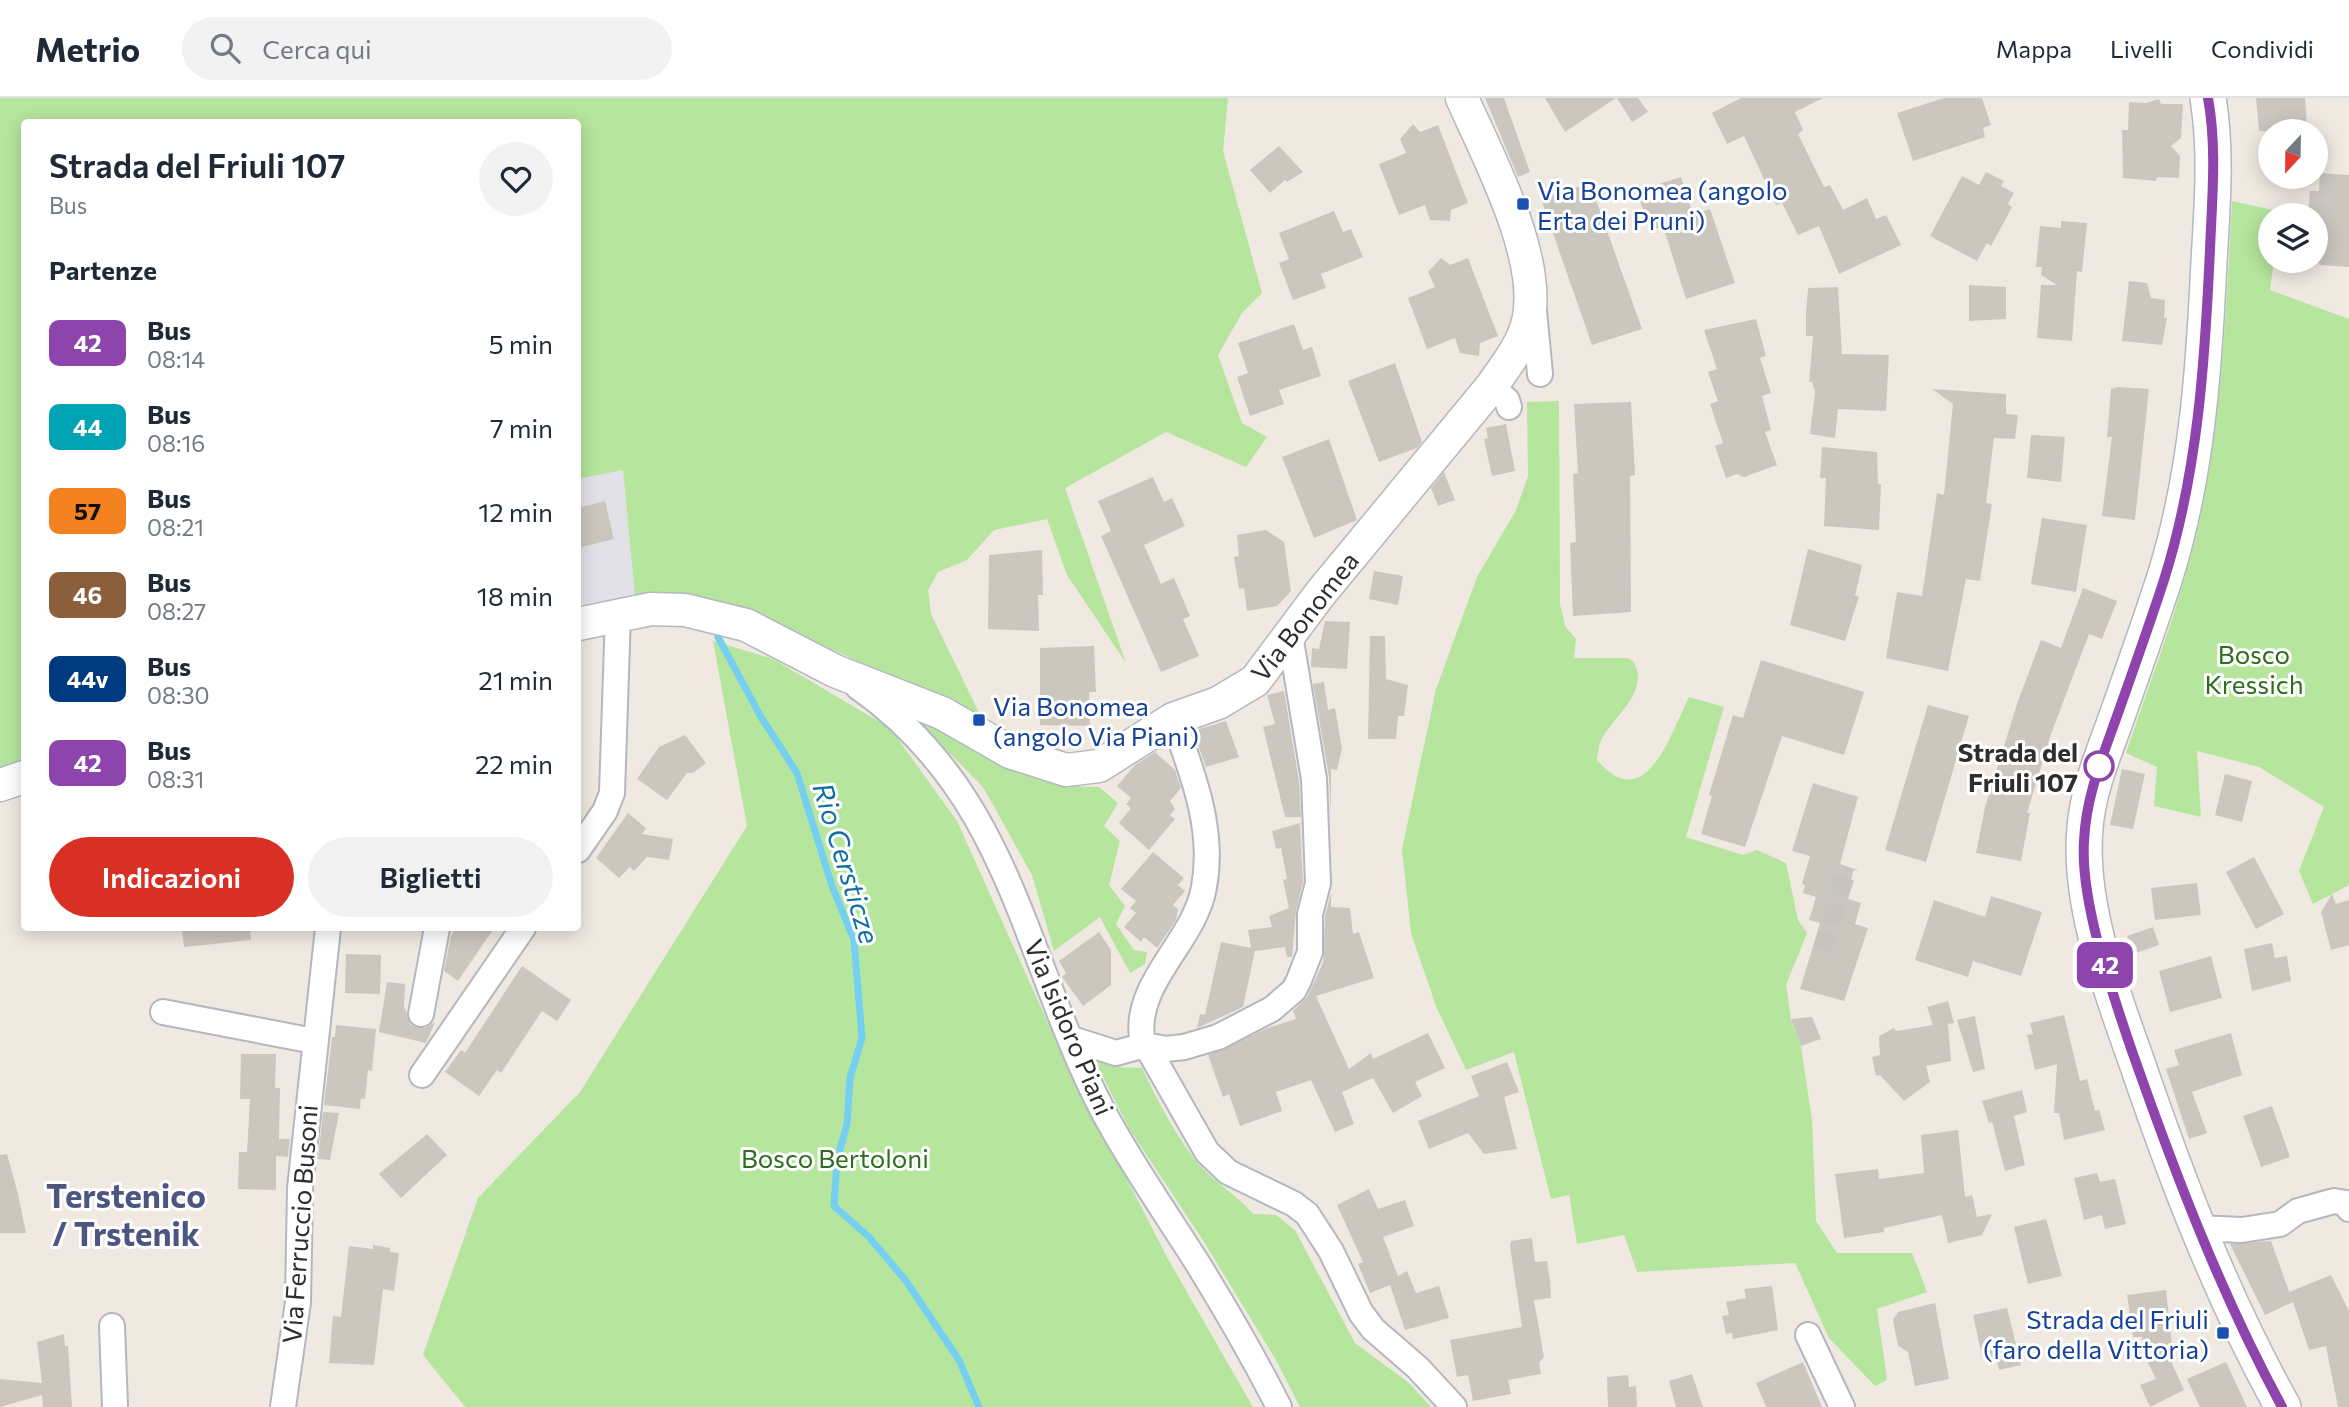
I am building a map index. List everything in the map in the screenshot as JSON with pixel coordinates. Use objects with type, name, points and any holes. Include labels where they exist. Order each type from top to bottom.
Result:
[{"type":"main road","points":[[2208,98],[2212,136],[2211,215],[2204,355],[2194,452],[2165,575],[2095,777],[2088,803],[2084,846],[2086,879],[2100,947],[2116,1002],[2196,1228],[2283,1407]]},
{"type":"street","name":"Via Bonomea","points":[[581,623],[618,614],[651,610],[712,615],[746,625],[835,671],[942,712],[1010,752],[1066,770],[1099,766],[1173,719],[1242,691],[1255,681],[1320,594],[1500,397],[1527,324],[1532,296],[1526,257],[1506,199],[1461,98]]},
{"type":"street","points":[[1532,296],[1540,374]]},
{"type":"street","points":[[581,846],[605,811],[612,793],[618,614]]},
{"type":"street","points":[[1072,1040],[1116,1054],[1145,1045],[1166,1049],[1206,1041],[1272,1009],[1294,990],[1310,953],[1310,914],[1318,883],[1314,779],[1290,635]]},
{"type":"street","name":"Via Isidoro Piani","points":[[835,671],[882,705],[924,744],[956,785],[1004,871],[1107,1119],[1224,1308],[1279,1407]]},
{"type":"street","points":[[1173,719],[1202,809],[1205,887],[1188,929],[1144,1005],[1139,1021],[1145,1045],[1207,1152],[1228,1172],[1294,1204],[1307,1214],[1331,1251],[1361,1313],[1373,1329],[1418,1368],[1454,1407]]},
{"type":"street","points":[[0,785],[21,778]]},
{"type":"street","name":"Via Ferruccio Busoni","points":[[283,1407],[298,1302],[300,1188],[328,931]]},
{"type":"street","points":[[422,1014],[436,931]]},
{"type":"street","points":[[422,1075],[521,931]]},
{"type":"street","points":[[163,1012],[314,1041]]},
{"type":"street","points":[[2196,1228],[2242,1230],[2280,1224],[2298,1211],[2334,1201],[2346,1203],[2349,1209]]},
{"type":"street","points":[[112,1326],[115,1407]]},
{"type":"street","points":[[1808,1335],[1842,1407]]},
{"type":"shaded area","points":[[623,470],[635,597],[581,604],[581,478]]},
{"type":"green space","points":[[0,98],[1228,98],[1223,151],[1262,293],[1242,313],[1218,355],[1242,423],[1267,437],[1246,467],[1166,432],[1065,488],[1126,663],[1067,575],[1047,519],[994,530],[967,560],[938,572],[928,590],[931,614],[981,717],[776,624],[635,597],[623,470],[581,478],[581,119],[21,119],[21,770],[0,778]]},
{"type":"green space","name":"Bosco Kressich","points":[[2232,201],[2258,207],[2258,273],[2272,273],[2270,290],[2349,319],[2349,885],[2313,904],[2299,871],[2324,807],[2259,767],[2197,751],[2201,817],[2154,806],[2157,767],[2126,753],[2182,589],[2199,522],[2212,452],[2226,309]]},
{"type":"green space","points":[[1559,401],[1560,604],[1565,626],[1576,639],[1574,658],[1627,658],[1633,661],[1637,672],[1634,693],[1602,738],[1597,760],[1614,775],[1630,780],[1643,775],[1665,748],[1689,697],[1724,707],[1686,837],[1743,855],[1757,850],[1786,863],[1798,920],[1807,933],[1786,985],[1791,1020],[1801,1046],[1812,1120],[1816,1221],[1837,1253],[1912,1253],[1927,1292],[1877,1309],[1887,1380],[1875,1386],[1829,1338],[1795,1263],[1637,1272],[1624,1235],[1577,1244],[1569,1195],[1551,1199],[1514,1052],[1466,1070],[1436,1006],[1411,933],[1402,849],[1436,689],[1477,577],[1516,510],[1528,476],[1527,402]]},
{"type":"green space","name":"Bosco Bertoloni","points":[[713,641],[773,659],[890,728],[957,821],[1057,1043],[1168,1259],[1253,1407],[465,1407],[423,1355],[478,1198],[580,1092],[747,826]]},
{"type":"green space","points":[[915,718],[1027,773],[1075,786],[1099,787],[1118,803],[1104,826],[1120,841],[1109,885],[1125,906],[1116,924],[1134,950],[1147,952],[1145,964],[1130,973],[1100,917],[1054,951],[1032,875],[983,787]]},
{"type":"green space","points":[[1094,1059],[1117,1067],[1142,1068],[1170,1121],[1195,1160],[1253,1214],[1276,1215],[1295,1230],[1355,1343],[1409,1383],[1431,1407],[1300,1407],[1276,1360],[1206,1245],[1130,1130]]},
{"type":"building","points":[[1485,98],[1504,98],[1530,172],[1518,177]]},
{"type":"building","points":[[1545,98],[1616,98],[1565,132]]},
{"type":"building","points":[[1617,98],[1638,98],[1648,112],[1632,122]]},
{"type":"building","points":[[1741,98],[1823,98],[1795,112],[1803,130],[1798,134],[1824,187],[1830,185],[1843,210],[1867,198],[1876,219],[1886,215],[1901,245],[1839,274],[1819,226],[1798,235],[1782,203],[1776,205],[1744,136],[1727,144],[1712,113]]},
{"type":"building","points":[[1944,98],[1982,98],[1991,125],[1983,128],[1985,137],[1913,161],[1897,113]]},
{"type":"building","points":[[2256,98],[2305,98],[2307,119],[2258,120]]},
{"type":"building","points":[[2159,99],[2161,104],[2183,104],[2181,138],[2171,146],[2180,156],[2179,178],[2157,177],[2156,181],[2123,178],[2122,130],[2128,130],[2129,102],[2146,103]]},
{"type":"building","points":[[1413,124],[1420,132],[1438,125],[1468,203],[1451,210],[1450,221],[1430,220],[1425,205],[1399,215],[1379,164],[1406,153],[1400,139]]},
{"type":"building","points":[[1279,146],[1303,172],[1287,182],[1285,180],[1270,193],[1250,170]]},
{"type":"building","points":[[1986,172],[2004,181],[2001,186],[2014,193],[2008,204],[2012,207],[1991,246],[1987,243],[1977,261],[1930,236],[1962,176],[1979,185]]},
{"type":"building","points":[[2328,174],[2349,175],[2349,267],[2328,266],[2328,203],[2309,203],[2310,191],[2328,189]]},
{"type":"building","points":[[1681,177],[1693,214],[1710,209],[1735,283],[1686,299],[1663,226],[1650,231],[1637,191]]},
{"type":"building","points":[[1590,183],[1642,329],[1592,345],[1541,199]]},
{"type":"building","points":[[1334,211],[1343,232],[1351,229],[1363,257],[1321,274],[1326,288],[1293,300],[1279,263],[1289,259],[1279,233]]},
{"type":"building","points":[[2061,221],[2087,223],[2082,272],[2077,271],[2072,341],[2037,338],[2041,285],[2057,285],[2041,275],[2042,267],[2036,267],[2040,226],[2061,228]]},
{"type":"building","points":[[1441,258],[1450,265],[1468,258],[1498,336],[1480,343],[1479,356],[1460,353],[1455,338],[1427,349],[1408,298],[1435,287],[1428,272]]},
{"type":"building","points":[[2129,281],[2147,283],[2151,298],[2165,300],[2164,318],[2167,318],[2162,345],[2122,341]]},
{"type":"building","points":[[1969,285],[2006,287],[2006,319],[1969,321]]},
{"type":"building","points":[[1838,287],[1842,354],[1889,355],[1886,411],[1838,409],[1835,438],[1810,434],[1815,392],[1812,382],[1809,382],[1813,336],[1806,336],[1806,313],[1808,288]]},
{"type":"building","points":[[1756,319],[1766,356],[1760,358],[1771,393],[1762,396],[1771,430],[1765,432],[1777,465],[1744,477],[1737,474],[1726,478],[1715,446],[1723,443],[1710,404],[1718,401],[1708,372],[1717,369],[1704,330]]},
{"type":"building","points":[[1294,324],[1303,350],[1312,347],[1321,376],[1279,390],[1284,404],[1250,416],[1237,377],[1248,373],[1238,343]]},
{"type":"building","points":[[1395,363],[1422,442],[1417,448],[1379,462],[1348,381]]},
{"type":"building","points":[[1932,389],[2006,394],[2006,414],[2018,415],[2015,439],[1994,438],[1986,503],[1992,504],[1980,581],[1966,579],[1948,671],[1886,658],[1897,592],[1922,596],[1937,493],[1944,495],[1953,404]]},
{"type":"building","points":[[2111,389],[2149,389],[2135,520],[2102,516],[2112,437],[2107,437]]},
{"type":"building","points":[[1631,402],[1635,475],[1630,476],[1631,612],[1573,616],[1570,543],[1576,542],[1573,474],[1578,473],[1574,404]]},
{"type":"building","points":[[1506,424],[1515,471],[1492,476],[1484,439],[1488,438],[1486,428]]},
{"type":"building","points":[[2031,435],[2065,437],[2061,482],[2027,478]]},
{"type":"building","points":[[1329,439],[1357,520],[1314,538],[1282,457]]},
{"type":"building","points":[[1822,447],[1877,452],[1878,484],[1881,484],[1879,530],[1824,526],[1826,478],[1820,478]]},
{"type":"building","points":[[1444,472],[1455,500],[1438,506],[1431,488]]},
{"type":"building","points":[[1153,477],[1164,502],[1172,498],[1185,526],[1144,545],[1161,584],[1174,578],[1190,616],[1183,619],[1199,656],[1161,672],[1101,536],[1111,531],[1098,501]]},
{"type":"building","points":[[605,501],[614,539],[581,547],[581,507]]},
{"type":"building","points":[[2042,518],[2087,525],[2076,592],[2031,584]]},
{"type":"building","points":[[1266,530],[1284,542],[1291,591],[1277,606],[1247,611],[1244,588],[1239,589],[1234,557],[1239,556],[1237,535]]},
{"type":"building","points":[[1808,549],[1862,565],[1855,596],[1859,596],[1845,641],[1790,625]]},
{"type":"building","points":[[1042,550],[1043,595],[1038,595],[1039,631],[988,629],[989,555]]},
{"type":"building","points":[[1374,571],[1403,576],[1398,605],[1369,599]]},
{"type":"building","points":[[2083,588],[2117,601],[2102,639],[2089,634],[2051,734],[2027,813],[2030,813],[2021,861],[1976,853],[1985,807],[2018,701],[2041,640],[2061,648]]},
{"type":"building","points":[[1325,621],[1350,622],[1347,669],[1311,667],[1312,648],[1319,649]]},
{"type":"building","points":[[1370,636],[1385,636],[1386,679],[1408,685],[1404,716],[1398,716],[1396,739],[1368,739]]},
{"type":"building","points":[[1094,646],[1096,692],[1089,692],[1090,726],[1040,725],[1040,648]]},
{"type":"building","points":[[1761,660],[1864,692],[1844,755],[1782,736],[1745,847],[1701,834],[1712,796],[1709,795],[1733,715],[1743,718]]},
{"type":"building","points":[[1324,682],[1328,710],[1335,708],[1342,749],[1337,770],[1331,769],[1331,816],[1329,777],[1313,684]]},
{"type":"building","points":[[1284,691],[1299,781],[1301,817],[1285,817],[1263,727],[1275,724],[1267,695]]},
{"type":"building","points":[[1928,705],[1969,716],[1926,862],[1885,850]]},
{"type":"building","points":[[1226,721],[1239,757],[1206,767],[1193,731]]},
{"type":"building","points":[[685,735],[706,763],[693,773],[687,773],[667,800],[637,779],[659,747]]},
{"type":"building","points":[[1155,752],[1175,770],[1181,788],[1170,801],[1175,809],[1170,815],[1175,819],[1149,850],[1119,823],[1131,808],[1126,804],[1131,798],[1117,786],[1135,765]]},
{"type":"building","points":[[2122,769],[2145,774],[2133,829],[2110,825]]},
{"type":"building","points":[[2225,774],[2252,781],[2242,822],[2215,815]]},
{"type":"building","points":[[1813,783],[1858,797],[1840,864],[1854,869],[1846,898],[1861,903],[1855,924],[1868,928],[1844,1001],[1800,989],[1820,923],[1809,920],[1816,897],[1803,893],[1805,885],[1802,884],[1810,856],[1792,851]]},
{"type":"building","points":[[628,813],[646,828],[642,834],[673,839],[669,860],[647,857],[634,871],[630,867],[619,878],[596,858]]},
{"type":"building","points":[[1300,823],[1303,881],[1296,911],[1292,957],[1287,957],[1285,947],[1255,951],[1243,1007],[1197,1028],[1200,1014],[1205,1015],[1221,942],[1251,948],[1248,930],[1272,927],[1269,916],[1289,908],[1283,880],[1287,879],[1281,848],[1276,849],[1272,831]]},
{"type":"building","points":[[1153,852],[1184,878],[1178,885],[1185,891],[1173,905],[1178,909],[1176,920],[1157,948],[1144,937],[1141,942],[1124,927],[1136,913],[1130,908],[1136,901],[1121,889]]},
{"type":"building","points":[[2254,857],[2284,914],[2256,929],[2226,872]]},
{"type":"building","points":[[2197,883],[2201,915],[2155,920],[2151,888]]},
{"type":"building","points":[[1331,893],[1331,907],[1350,908],[1353,934],[1359,932],[1374,978],[1316,996],[1349,1069],[1371,1053],[1373,1059],[1428,1033],[1445,1068],[1415,1082],[1422,1096],[1393,1113],[1373,1078],[1342,1092],[1354,1124],[1335,1132],[1311,1080],[1276,1092],[1282,1111],[1240,1126],[1229,1094],[1223,1097],[1208,1055],[1268,1028],[1296,1019],[1293,1011],[1307,997],[1323,963],[1325,916]]},
{"type":"building","points":[[2332,894],[2336,904],[2349,900],[2349,945],[2331,950],[2321,912]]},
{"type":"building","points":[[1991,896],[2042,912],[2021,976],[1973,961],[1968,977],[1915,960],[1934,900],[1985,917]]},
{"type":"building","points":[[2153,927],[2159,945],[2133,954],[2127,936]]},
{"type":"building","points":[[182,931],[250,931],[251,940],[184,947]]},
{"type":"building","points":[[454,931],[492,931],[458,981],[444,971]]},
{"type":"building","points":[[1099,932],[1111,950],[1111,985],[1083,1006],[1062,977],[1066,973],[1059,961]]},
{"type":"building","points":[[2272,943],[2275,958],[2287,956],[2291,981],[2252,991],[2244,949]]},
{"type":"building","points":[[346,954],[381,955],[380,994],[345,993]]},
{"type":"building","points":[[2211,956],[2222,998],[2170,1012],[2159,971]]},
{"type":"building","points":[[522,966],[571,1000],[557,1021],[542,1011],[501,1073],[497,1070],[479,1096],[445,1072],[461,1050],[465,1053]]},
{"type":"building","points":[[387,982],[405,984],[404,1006],[411,1025],[425,1028],[435,1022],[426,1043],[379,1032]]},
{"type":"building","points":[[1948,1001],[1954,1023],[1948,1024],[1951,1061],[1926,1066],[1930,1082],[1904,1101],[1880,1075],[1876,1076],[1872,1057],[1880,1055],[1879,1036],[1894,1028],[1896,1031],[1933,1025],[1927,1007]]},
{"type":"building","points":[[2064,1015],[2080,1081],[2087,1079],[2095,1111],[2099,1110],[2105,1130],[2064,1140],[2059,1113],[2054,1113],[2057,1064],[2035,1070],[2027,1035],[2033,1034],[2030,1023]]},
{"type":"building","points":[[1975,1016],[1985,1069],[1973,1072],[1957,1020]]},
{"type":"building","points":[[1812,1017],[1821,1039],[1801,1046],[1791,1019]]},
{"type":"building","points":[[336,1025],[376,1029],[372,1071],[368,1070],[365,1099],[361,1098],[360,1109],[324,1105],[332,1037],[335,1037]]},
{"type":"building","points":[[2231,1033],[2242,1075],[2192,1092],[2207,1133],[2189,1139],[2166,1069],[2179,1065],[2174,1050]]},
{"type":"building","points":[[241,1054],[276,1054],[275,1088],[280,1088],[279,1139],[290,1139],[288,1157],[276,1156],[276,1190],[238,1189],[239,1152],[247,1152],[250,1099],[240,1099]]},
{"type":"building","points":[[1507,1062],[1519,1092],[1504,1097],[1517,1149],[1484,1154],[1468,1133],[1429,1149],[1418,1121],[1479,1096],[1471,1076]]},
{"type":"building","points":[[2022,1090],[2027,1112],[2014,1116],[2025,1165],[2005,1171],[1992,1122],[1989,1123],[1982,1101]]},
{"type":"building","points":[[2272,1106],[2290,1157],[2261,1167],[2243,1116]]},
{"type":"building","points":[[323,1112],[339,1113],[330,1160],[318,1159]]},
{"type":"building","points":[[1958,1130],[1965,1197],[1972,1195],[1977,1217],[1992,1214],[1982,1235],[1948,1243],[1942,1215],[1884,1228],[1884,1232],[1844,1238],[1835,1174],[1878,1169],[1879,1179],[1924,1173],[1921,1135]]},
{"type":"building","points":[[427,1134],[447,1155],[401,1198],[379,1174]]},
{"type":"building","points":[[7,1154],[26,1233],[0,1233],[0,1155]]},
{"type":"building","points":[[2097,1173],[2100,1182],[2115,1179],[2126,1224],[2105,1229],[2102,1215],[2084,1220],[2074,1178]]},
{"type":"building","points":[[1369,1189],[1378,1209],[1405,1200],[1414,1226],[1383,1237],[1398,1276],[1407,1271],[1416,1293],[1439,1286],[1449,1318],[1405,1330],[1390,1285],[1370,1293],[1358,1264],[1363,1262],[1337,1205]]},
{"type":"building","points":[[2046,1219],[2062,1276],[2028,1284],[2014,1227]]},
{"type":"building","points":[[1532,1238],[1535,1262],[1547,1261],[1550,1280],[1551,1298],[1534,1300],[1544,1357],[1539,1363],[1541,1374],[1508,1380],[1511,1394],[1473,1401],[1468,1375],[1457,1377],[1450,1340],[1522,1327],[1510,1246],[1511,1241]]},
{"type":"building","points":[[2271,1241],[2289,1292],[2331,1275],[2349,1311],[2349,1407],[2338,1407],[2326,1346],[2309,1350],[2293,1302],[2265,1315],[2230,1244]]},
{"type":"building","points":[[373,1245],[390,1248],[390,1252],[399,1253],[394,1291],[383,1289],[374,1365],[329,1363],[333,1316],[341,1317],[349,1246],[373,1249]]},
{"type":"building","points":[[1772,1286],[1778,1330],[1733,1339],[1732,1333],[1726,1334],[1722,1316],[1729,1315],[1726,1302],[1746,1298],[1744,1289]]},
{"type":"building","points":[[2166,1290],[2172,1344],[2165,1348],[2184,1390],[2150,1407],[2140,1385],[2156,1379],[2146,1359],[2142,1337],[2133,1337],[2127,1295]]},
{"type":"building","points":[[1935,1303],[1949,1379],[1915,1386],[1908,1352],[1898,1346],[1893,1320],[1898,1312]]},
{"type":"building","points":[[2007,1308],[2021,1365],[1999,1370],[1997,1361],[1989,1363],[1987,1355],[1982,1356],[1973,1315]]},
{"type":"building","points":[[64,1334],[65,1346],[68,1346],[72,1407],[43,1407],[42,1395],[0,1407],[0,1379],[42,1383],[37,1342]]},
{"type":"building","points":[[1803,1362],[1822,1407],[1766,1407],[1756,1383]]},
{"type":"building","points":[[2226,1362],[2247,1407],[2200,1407],[2187,1379]]},
{"type":"building","points":[[1692,1374],[1703,1407],[1676,1407],[1669,1381]]},
{"type":"building","points":[[1628,1375],[1629,1387],[1636,1386],[1637,1407],[1608,1407],[1607,1377]]},
{"type":"waterway","name":"Rio Cersticze","points":[[718,637],[761,717],[797,773],[832,886],[854,940],[862,1038],[850,1078],[847,1124],[837,1161],[834,1206],[869,1237],[906,1281],[959,1360],[979,1407]]},
{"type":"tunnel","points":[[1822,951],[1848,867]]},
{"type":"bus line","name":"42","points":[[2208,98],[2212,136],[2212,201],[2204,355],[2196,440],[2187,489],[2165,575],[2088,803],[2084,866],[2100,947],[2116,1002],[2190,1214],[2221,1284],[2282,1407]]},
{"type":"place","name":"Via Bonomea (angolo Erta dei Pruni)","points":[[1523,204]]},
{"type":"place","name":"Via Bonomea (angolo Via Piani)","points":[[979,720]]},
{"type":"place","name":"Strada del Friuli 107","points":[[2099,766]]},
{"type":"place","name":"Strada del Friuli (faro della Vittoria)","points":[[2223,1333]]},
{"type":"district","name":"Terstenico / Trstenik","points":[[126,1213]]}]
